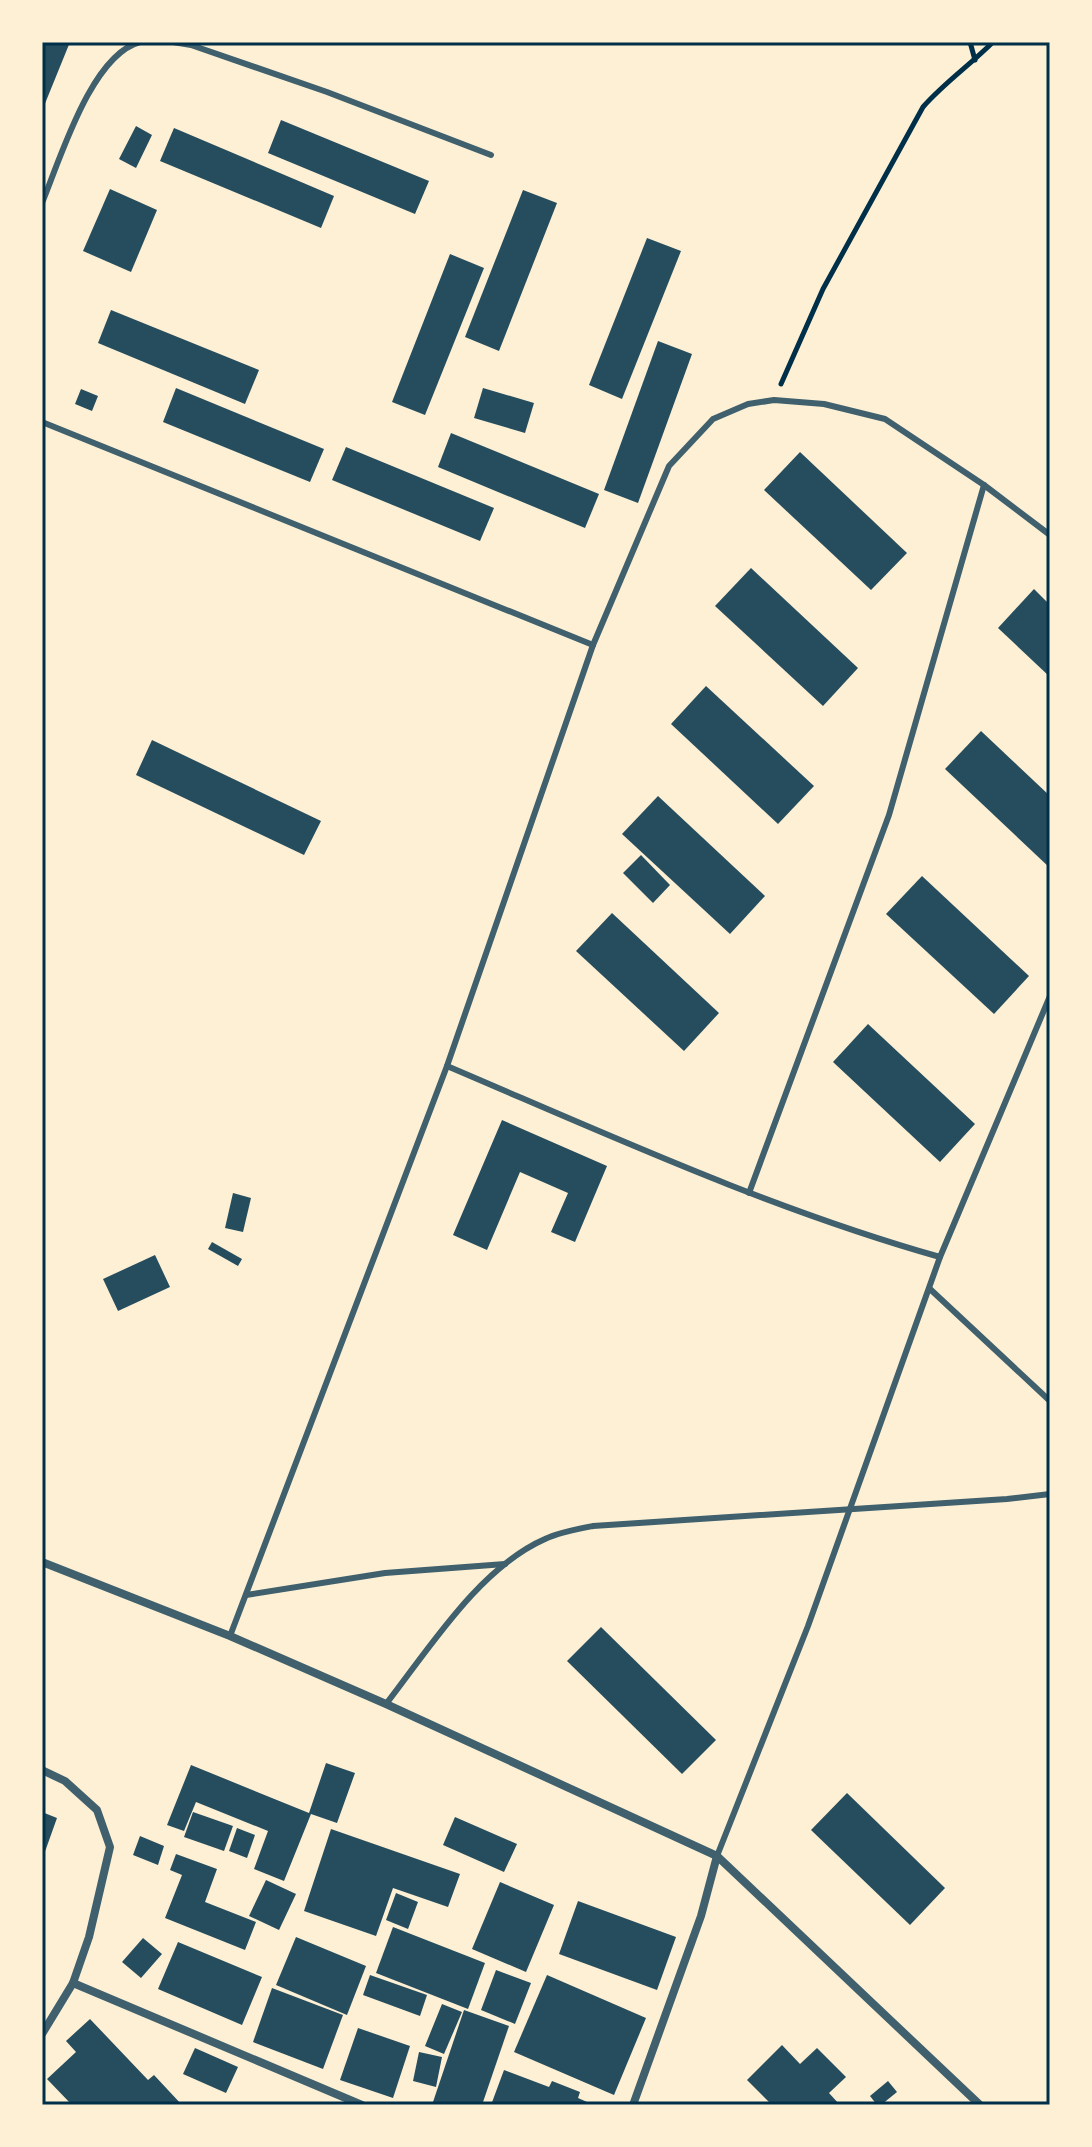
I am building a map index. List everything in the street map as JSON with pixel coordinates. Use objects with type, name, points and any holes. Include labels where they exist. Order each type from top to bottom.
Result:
[{"type":"street","points":[[42,1562],[230,1636],[717,1856],[980,2105]]},
{"type":"street","points":[[42,1770],[65,1781],[97,1810],[110,1847],[89,1937],[73,1983],[42,2034]]},
{"type":"street","points":[[633,2105],[701,1916],[717,1856]]},
{"type":"street","points":[[73,1983],[362,2105]]},
{"type":"lane","points":[[42,203],[83,102],[101,72],[128,45],[140,42]]},
{"type":"lane","points":[[173,42],[191,45],[327,92],[491,155]]},
{"type":"lane","points":[[230,1636],[447,1066],[593,645],[669,466],[713,419],[748,404],[774,400],[824,404],[885,419],[984,485],[1050,535]]},
{"type":"lane","points":[[42,422],[593,645]]},
{"type":"lane","points":[[749,1193],[889,815],[984,485]]},
{"type":"lane","points":[[717,1856],[808,1626],[940,1257],[1050,996]]},
{"type":"lane","points":[[447,1066],[749,1193],[872,1237],[940,1257]]},
{"type":"lane","points":[[930,1289],[1050,1401]]},
{"type":"lane","points":[[386,1704],[453,1617],[506,1564],[543,1540],[593,1526],[1050,1494]]},
{"type":"lane","points":[[246,1595],[385,1573],[506,1564]]},
{"type":"path","points":[[970,42],[975,60]]},
{"type":"path","points":[[774,400],[823,289],[923,107],[943,84],[993,42]]},
{"type":"building","points":[[42,42],[70,42],[42,111]]},
{"type":"building","points":[[281,120],[429,181],[415,214],[268,153]]},
{"type":"building","points":[[136,126],[152,135],[136,168],[119,159]]},
{"type":"building","points":[[174,128],[334,196],[321,228],[160,161]]},
{"type":"building","points":[[110,189],[157,210],[131,272],[83,251]]},
{"type":"building","points":[[523,190],[557,203],[499,351],[465,337]]},
{"type":"building","points":[[647,238],[681,251],[622,399],[589,385]]},
{"type":"building","points":[[450,254],[484,268],[425,415],[392,402]]},
{"type":"building","points":[[111,310],[259,370],[245,404],[98,343]]},
{"type":"building","points":[[658,341],[692,354],[638,503],[604,490]]},
{"type":"building","points":[[176,388],[324,449],[310,482],[163,422]]},
{"type":"building","points":[[483,388],[534,403],[525,433],[474,418]]},
{"type":"building","points":[[81,389],[98,396],[92,411],[75,404]]},
{"type":"building","points":[[451,433],[599,494],[585,528],[438,467]]},
{"type":"building","points":[[346,447],[494,508],[480,541],[332,480]]},
{"type":"building","points":[[800,452],[907,553],[871,590],[764,490]]},
{"type":"building","points":[[751,568],[858,668],[823,706],[715,606]]},
{"type":"building","points":[[1034,589],[1050,605],[1050,677],[998,628]]},
{"type":"building","points":[[706,686],[814,786],[778,824],[671,724]]},
{"type":"building","points":[[981,731],[1050,796],[1050,868],[945,769]]},
{"type":"building","points":[[152,740],[321,821],[304,855],[136,775]]},
{"type":"building","points":[[658,796],[765,896],[730,934],[622,834]]},
{"type":"building","points":[[641,855],[670,885],[653,903],[623,873]]},
{"type":"building","points":[[922,876],[1029,976],[994,1014],[886,914]]},
{"type":"building","points":[[612,913],[719,1013],[684,1051],[576,951]]},
{"type":"building","points":[[868,1024],[975,1124],[940,1162],[833,1062]]},
{"type":"building","points":[[502,1120],[607,1166],[575,1242],[551,1232],[568,1193],[520,1172],[487,1250],[453,1235]]},
{"type":"building","points":[[233,1193],[251,1198],[243,1232],[225,1228]]},
{"type":"building","points":[[212,1242],[242,1259],[238,1266],[208,1249]]},
{"type":"building","points":[[155,1255],[170,1287],[118,1311],[103,1279]]},
{"type":"building","points":[[601,1627],[716,1740],[682,1774],[567,1661]]},
{"type":"building","points":[[326,1763],[355,1773],[337,1823],[311,1814],[284,1881],[254,1869],[268,1831],[196,1802],[184,1831],[167,1825],[191,1765],[309,1813]]},
{"type":"building","points":[[847,1793],[945,1888],[910,1925],[811,1830]]},
{"type":"building","points":[[42,1812],[57,1818],[42,1860]]},
{"type":"building","points":[[193,1812],[233,1826],[224,1851],[184,1837]]},
{"type":"building","points":[[455,1817],[517,1844],[504,1872],[443,1845]]},
{"type":"building","points":[[237,1828],[255,1835],[247,1858],[229,1851]]},
{"type":"building","points":[[331,1829],[460,1874],[448,1907],[393,1888],[376,1936],[304,1911]]},
{"type":"building","points":[[140,1836],[164,1846],[158,1865],[133,1855]]},
{"type":"building","points":[[176,1854],[217,1869],[205,1902],[256,1922],[245,1950],[165,1918],[182,1875],[170,1870]]},
{"type":"building","points":[[266,1880],[296,1894],[279,1930],[249,1916]]},
{"type":"building","points":[[500,1882],[554,1905],[526,1972],[472,1949]]},
{"type":"building","points":[[396,1893],[418,1902],[408,1929],[386,1920]]},
{"type":"building","points":[[578,1901],[676,1937],[657,1990],[559,1954]]},
{"type":"building","points":[[393,1927],[485,1963],[468,2009],[376,1973]]},
{"type":"building","points":[[296,1937],[366,1966],[347,2015],[276,1985]]},
{"type":"building","points":[[143,1938],[162,1954],[141,1978],[122,1962]]},
{"type":"building","points":[[178,1942],[262,1977],[242,2025],[158,1989]]},
{"type":"building","points":[[496,1970],[531,1983],[515,2024],[481,2010]]},
{"type":"building","points":[[370,1975],[427,1995],[420,2016],[363,1995]]},
{"type":"building","points":[[547,1975],[646,2018],[614,2095],[514,2052]]},
{"type":"building","points":[[272,1988],[343,2015],[323,2069],[253,2042]]},
{"type":"building","points":[[442,2004],[462,2012],[444,2054],[425,2046]]},
{"type":"building","points":[[464,2010],[509,2026],[482,2105],[432,2105]]},
{"type":"building","points":[[90,2019],[148,2080],[154,2075],[182,2105],[72,2105],[47,2079],[76,2052],[66,2041]]},
{"type":"building","points":[[358,2028],[410,2046],[393,2098],[340,2080]]},
{"type":"building","points":[[782,2045],[800,2064],[817,2048],[846,2077],[829,2093],[840,2105],[772,2105],[747,2080]]},
{"type":"building","points":[[195,2048],[238,2067],[226,2093],[183,2074]]},
{"type":"building","points":[[419,2052],[442,2057],[436,2087],[413,2081]]},
{"type":"building","points":[[504,2070],[549,2087],[552,2081],[580,2092],[578,2098],[594,2105],[491,2105]]},
{"type":"building","points":[[888,2081],[897,2092],[877,2105],[870,2096]]}]
